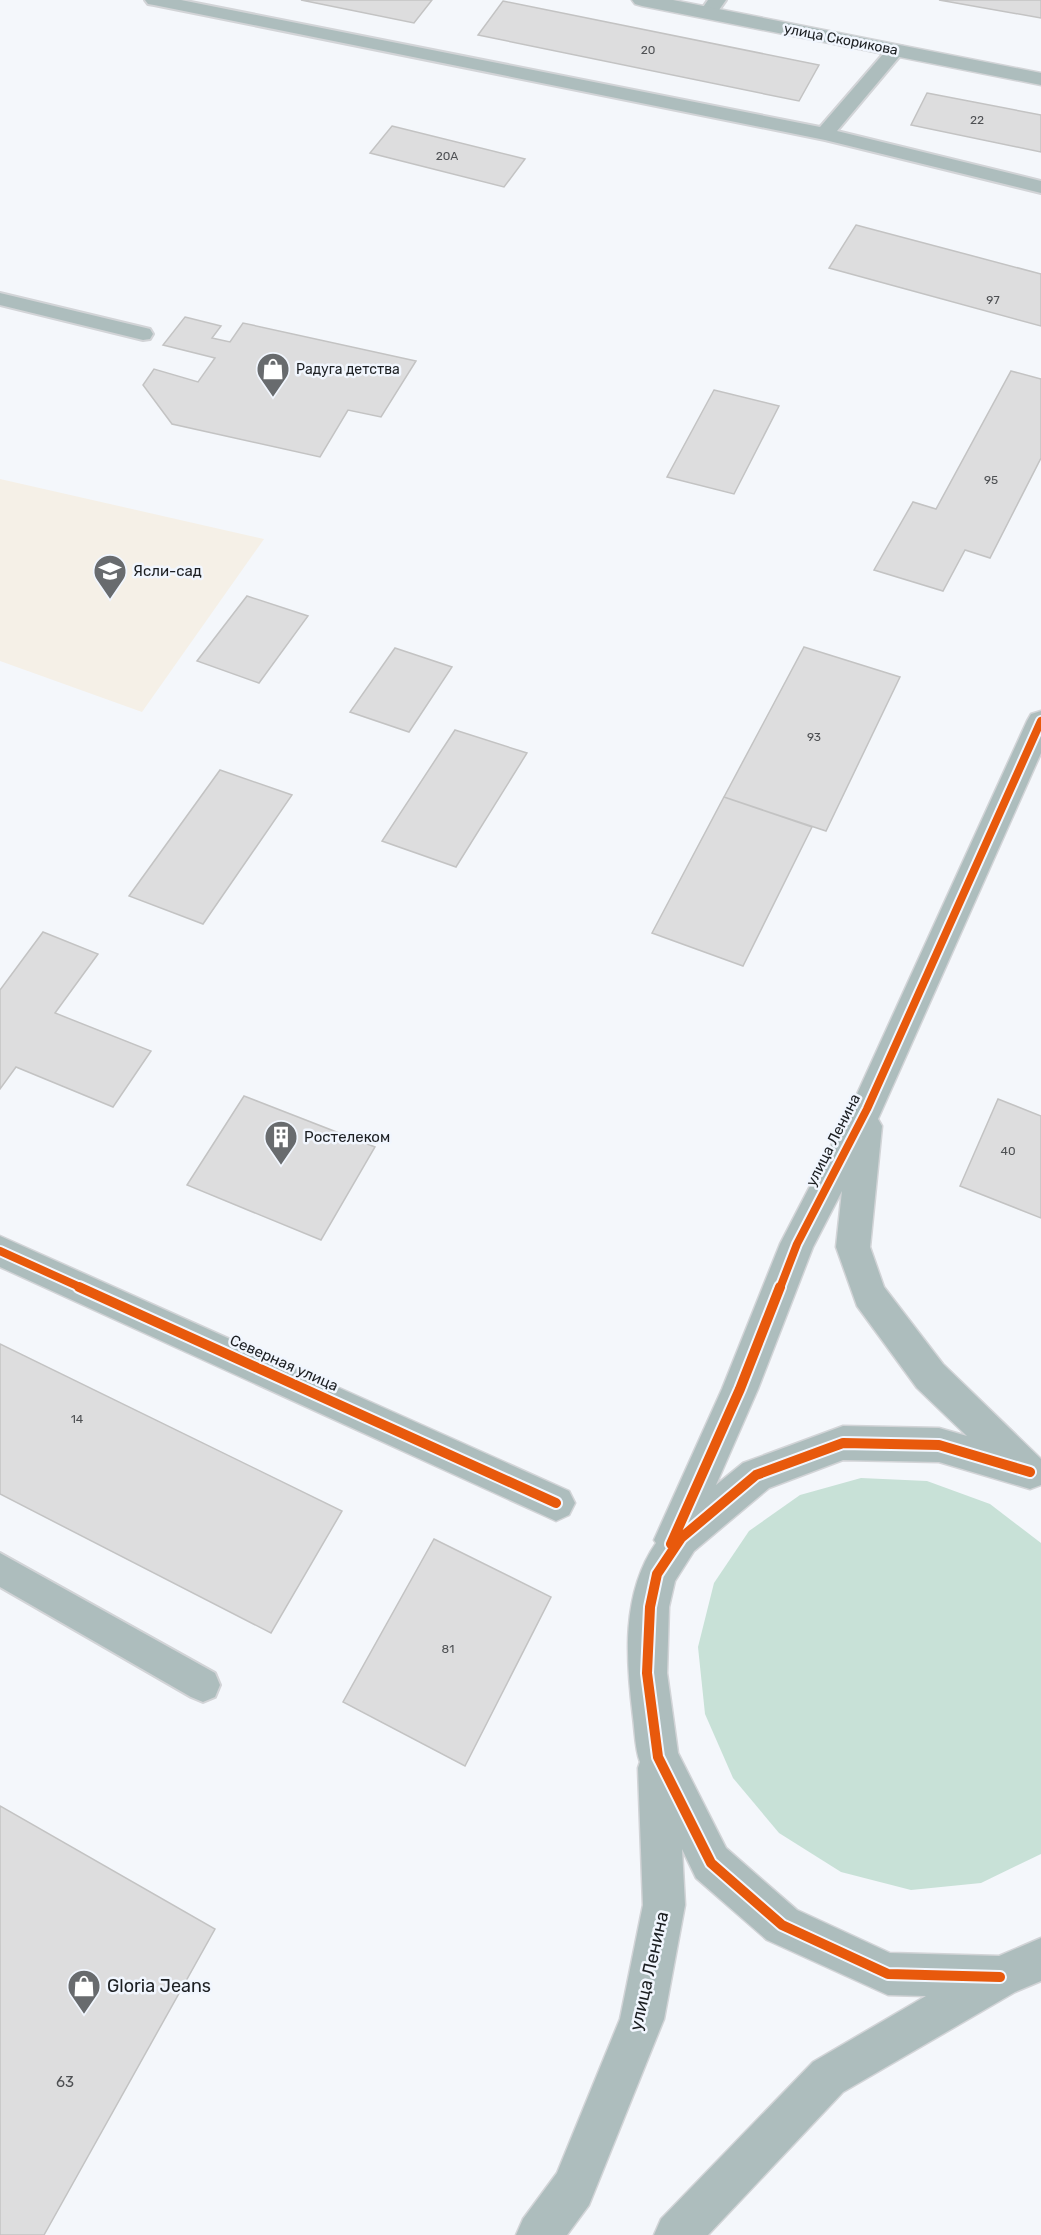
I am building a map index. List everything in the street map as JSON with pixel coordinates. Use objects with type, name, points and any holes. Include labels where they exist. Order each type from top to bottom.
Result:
[{"type":"street","name":"улица Скорикова","points":[[642,0],[713,7],[896,50],[1041,78]]},
{"type":"street","name":"улица Ленина","points":[[657,1574],[740,1389],[797,1244],[867,1109],[1041,721]]},
{"type":"street","name":"улица Ленина","points":[[867,1109],[853,1247],[869,1295],[930,1376],[1035,1478]]},
{"type":"street","name":"Северная улица","points":[[0,1251],[556,1503]]},
{"type":"street","points":[[1000,1977],[888,1974],[782,1925],[711,1863],[658,1757],[647,1673],[650,1607],[657,1574],[681,1538],[756,1475],[843,1443],[939,1445],[1035,1478]]},
{"type":"street","name":"улица Ленина","points":[[539,2235],[573,2189],[642,2019],[664,1905],[658,1757]]},
{"type":"street","points":[[677,2235],[828,2078],[1000,1977],[1041,1959]]},
{"type":"lane","points":[[154,0],[825,134],[1041,187]]},
{"type":"lane","points":[[825,134],[896,50]]},
{"type":"lane","points":[[0,299],[143,334]]},
{"type":"lane","points":[[0,1569],[203,1685]]},
{"type":"shaded area","name":"Ясли-сад","points":[[0,479],[264,539],[142,712],[0,661]]},
{"type":"green space","points":[[861,1478],[927,1481],[990,1504],[1041,1543],[1041,1854],[981,1883],[911,1890],[841,1872],[779,1833],[733,1778],[705,1714],[698,1647],[714,1583],[749,1531],[800,1495]]},
{"type":"building","points":[[301,0],[432,0],[414,23]]},
{"type":"building","points":[[939,0],[1041,0],[1041,18]]},
{"type":"building","points":[[503,1],[819,65],[799,101],[478,35]]},
{"type":"building","points":[[927,93],[1041,115],[1041,152],[911,125]]},
{"type":"building","points":[[392,126],[525,159],[504,187],[370,153]]},
{"type":"building","points":[[856,225],[1041,274],[1041,326],[829,268]]},
{"type":"building","name":"Радуга детства","points":[[185,317],[221,326],[212,338],[230,342],[243,323],[416,361],[381,417],[348,410],[320,457],[172,424],[143,385],[154,369],[198,382],[215,358],[163,345]]},
{"type":"building","points":[[1011,371],[1041,379],[1041,458],[990,558],[965,550],[943,591],[874,570],[913,502],[936,509]]},
{"type":"building","points":[[714,390],[779,406],[734,494],[667,477]]},
{"type":"building","points":[[247,596],[308,616],[259,683],[197,661]]},
{"type":"building","points":[[804,647],[900,677],[826,831],[724,797]]},
{"type":"building","points":[[395,648],[452,667],[409,732],[350,712]]},
{"type":"building","points":[[455,730],[527,753],[456,867],[382,841]]},
{"type":"building","points":[[220,770],[292,795],[203,924],[129,896]]},
{"type":"building","points":[[724,797],[812,827],[743,966],[652,933]]},
{"type":"building","points":[[43,932],[98,954],[55,1013],[151,1051],[113,1107],[16,1067],[0,1089],[0,990]]},
{"type":"building","name":"Ростелеком","points":[[244,1096],[375,1147],[321,1240],[187,1185]]},
{"type":"building","points":[[998,1099],[1041,1116],[1041,1218],[960,1186]]},
{"type":"building","points":[[0,1344],[342,1511],[271,1633],[0,1494]]},
{"type":"building","points":[[434,1539],[551,1597],[465,1766],[343,1702]]},
{"type":"building","points":[[0,1806],[215,1929],[44,2235],[0,2235]]},
{"type":"cycle path","points":[[671,1544],[740,1389],[797,1244],[867,1109],[1041,721]]},
{"type":"cycle path","points":[[0,1251],[556,1503]]},
{"type":"cycle path","points":[[1000,1977],[888,1974],[782,1925],[711,1863],[658,1757],[647,1673],[650,1607],[657,1574],[681,1538],[756,1475],[843,1443],[939,1445],[1030,1472]]},
{"type":"place","name":"Радуга детства","points":[[273,398]]},
{"type":"place","name":"Ясли-сад","points":[[110,600]]},
{"type":"place","name":"Ростелеком","points":[[281,1166]]},
{"type":"place","name":"Gloria Jeans","points":[[84,2015]]}]
